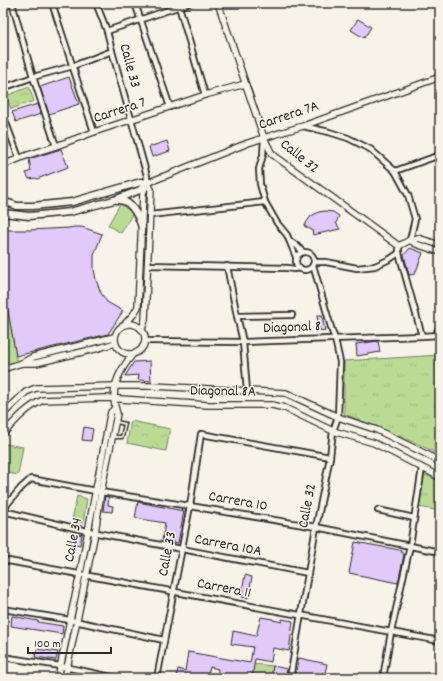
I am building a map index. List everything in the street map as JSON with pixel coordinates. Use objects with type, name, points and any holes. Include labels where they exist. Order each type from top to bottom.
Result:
[{"type":"main road","name":"Carrera 7A","points":[[3,201],[17,206],[65,203],[141,182],[147,182]]},
{"type":"main road","name":"Carrera 7A","points":[[3,214],[29,216],[70,212],[111,201],[140,190],[147,182]]},
{"type":"main road","points":[[111,201],[122,200],[129,204],[135,211],[142,227]]},
{"type":"street","points":[[12,3],[33,78],[56,146]]},
{"type":"street","points":[[52,3],[94,132]]},
{"type":"street","name":"Calle 33","points":[[96,3],[107,31],[147,176],[147,182],[143,193],[138,307],[124,325]]},
{"type":"street","points":[[135,3],[170,107]]},
{"type":"street","points":[[107,31],[179,5],[189,3]]},
{"type":"street","name":"Calle 32","points":[[218,3],[264,138],[272,154],[399,246]]},
{"type":"street","points":[[179,5],[205,95]]},
{"type":"street","points":[[3,88],[73,66],[112,51]]},
{"type":"street","name":"Carrera 7A","points":[[147,182],[264,138],[303,126],[440,78]]},
{"type":"street","name":"Carrera 7","points":[[3,165],[94,132],[205,95],[245,84]]},
{"type":"street","points":[[3,115],[19,158]]},
{"type":"street","points":[[303,126],[348,138],[370,149],[395,171],[408,195],[415,219],[410,240]]},
{"type":"street","points":[[264,138],[263,155],[259,169],[260,184],[265,202],[277,223],[287,235],[300,268]]},
{"type":"street","points":[[395,171],[440,155]]},
{"type":"street","name":"Calle 33","points":[[142,329],[145,320],[151,189],[147,182]]},
{"type":"street","points":[[150,215],[265,202]]},
{"type":"street","points":[[422,336],[399,253],[399,246],[410,240],[418,238],[440,245]]},
{"type":"street","points":[[410,240],[416,244],[440,252]]},
{"type":"street","points":[[290,241],[303,252],[308,252],[326,262],[357,268],[375,266],[390,260],[399,253]]},
{"type":"street","points":[[288,268],[296,260],[298,255],[303,252]]},
{"type":"street","points":[[306,270],[313,264],[314,259],[310,254]]},
{"type":"street","points":[[313,264],[326,262]]},
{"type":"street","points":[[148,264],[300,268],[316,277]]},
{"type":"street","name":"Calle 32","points":[[290,678],[316,527],[330,457],[333,431],[338,417],[340,362],[335,339],[313,264]]},
{"type":"street","points":[[227,266],[236,316],[243,342],[247,391]]},
{"type":"street","points":[[236,316],[292,315]]},
{"type":"street","points":[[124,365],[133,354],[141,350],[145,341],[142,329],[131,324],[124,325],[116,332],[114,337],[115,343],[123,353],[130,355],[133,354]]},
{"type":"street","points":[[438,335],[440,325]]},
{"type":"street","name":"Diagonal 8","points":[[145,341],[243,342],[438,335]]},
{"type":"street","points":[[3,369],[22,363],[33,356],[114,337]]},
{"type":"street","points":[[22,363],[36,363],[115,343]]},
{"type":"street","name":"Calle 34","points":[[58,678],[80,574],[87,531],[117,414],[114,398],[115,386],[124,365],[123,353]]},
{"type":"street","name":"Diagonal 8A","points":[[3,414],[26,392],[36,388],[153,386],[286,393],[338,417],[377,430],[440,462]]},
{"type":"street","name":"Diagonal 8A","points":[[3,434],[28,408],[43,400],[114,398],[208,405],[272,404],[285,408],[333,431],[374,443],[440,478]]},
{"type":"street","name":"Calle 34","points":[[66,678],[76,621],[95,533],[98,492],[108,420],[111,412],[115,408]]},
{"type":"street","name":"Calle 33","points":[[157,678],[190,506],[201,434],[330,457]]},
{"type":"street","points":[[383,678],[391,632],[410,546],[422,468]]},
{"type":"street","name":"Carrera 10","points":[[3,510],[21,488],[31,479],[98,492],[316,527],[440,552]]},
{"type":"street","name":"Carrera 10A","points":[[3,510],[95,533],[308,573]]},
{"type":"street","points":[[378,510],[414,518]]},
{"type":"street","name":"Carrera 11","points":[[3,560],[440,642]]},
{"type":"street","points":[[3,609],[76,621],[164,640]]},
{"type":"street","points":[[3,657],[60,666],[116,678]]},
{"type":"lane","points":[[112,438],[122,438],[125,424],[115,422]]},
{"type":"green space","points":[[29,87],[34,101],[11,109],[6,96]]},
{"type":"green space","points":[[120,204],[133,213],[121,233],[108,225]]},
{"type":"green space","points":[[3,282],[16,356],[16,367],[3,371]]},
{"type":"green space","points":[[440,355],[440,455],[418,444],[344,414],[344,361]]},
{"type":"green space","points":[[131,421],[170,429],[166,451],[127,443]]},
{"type":"green space","points":[[5,444],[23,447],[18,475],[3,472],[3,452]]},
{"type":"green space","points":[[424,474],[440,482],[440,511],[419,507]]},
{"type":"green space","points":[[77,496],[87,499],[83,523],[72,520]]},
{"type":"green space","points":[[254,664],[273,666],[271,678],[252,678]]},
{"type":"building","points":[[358,19],[371,27],[364,38],[351,30]]},
{"type":"building","points":[[69,77],[79,104],[49,114],[40,87]]},
{"type":"building","points":[[38,104],[41,114],[16,122],[12,112]]},
{"type":"building","points":[[167,141],[170,151],[152,157],[149,147]]},
{"type":"building","points":[[61,149],[68,167],[37,179],[29,179],[26,173],[31,171],[29,159]]},
{"type":"building","points":[[325,211],[333,212],[339,216],[336,223],[340,229],[313,235],[312,230],[304,226],[311,216]]},
{"type":"building","points":[[82,227],[102,234],[94,255],[96,280],[101,293],[107,302],[123,311],[108,334],[16,356],[3,282],[3,230]]},
{"type":"building","points":[[410,248],[423,253],[415,274],[409,275],[404,255]]},
{"type":"building","points":[[317,315],[322,315],[325,331],[319,330]]},
{"type":"building","points":[[378,341],[380,352],[357,356],[356,344]]},
{"type":"building","points":[[150,361],[151,381],[138,380],[139,375],[125,376],[134,362]]},
{"type":"building","points":[[84,427],[93,429],[91,441],[82,440]]},
{"type":"building","points":[[105,496],[109,497],[108,505],[113,506],[112,512],[103,511]]},
{"type":"building","points":[[138,502],[184,511],[178,543],[162,540],[165,523],[135,518]]},
{"type":"building","points":[[73,533],[82,535],[80,545],[71,543]]},
{"type":"building","points":[[355,542],[400,550],[404,555],[398,583],[349,573]]},
{"type":"building","points":[[245,575],[252,577],[248,598],[241,597]]},
{"type":"building","points":[[12,616],[63,626],[62,634],[11,626]]},
{"type":"building","points":[[261,617],[282,622],[282,619],[293,621],[289,651],[273,648],[271,662],[255,659],[252,678],[217,678],[218,669],[210,667],[207,678],[176,678],[178,669],[185,671],[188,652],[250,663],[253,647],[231,644],[233,631],[256,636]]},
{"type":"building","points":[[37,649],[58,652],[56,660],[35,657]]},
{"type":"building","points":[[299,658],[327,664],[324,678],[295,676]]},
{"type":"building","points":[[273,666],[287,669],[285,678],[271,678]]}]
